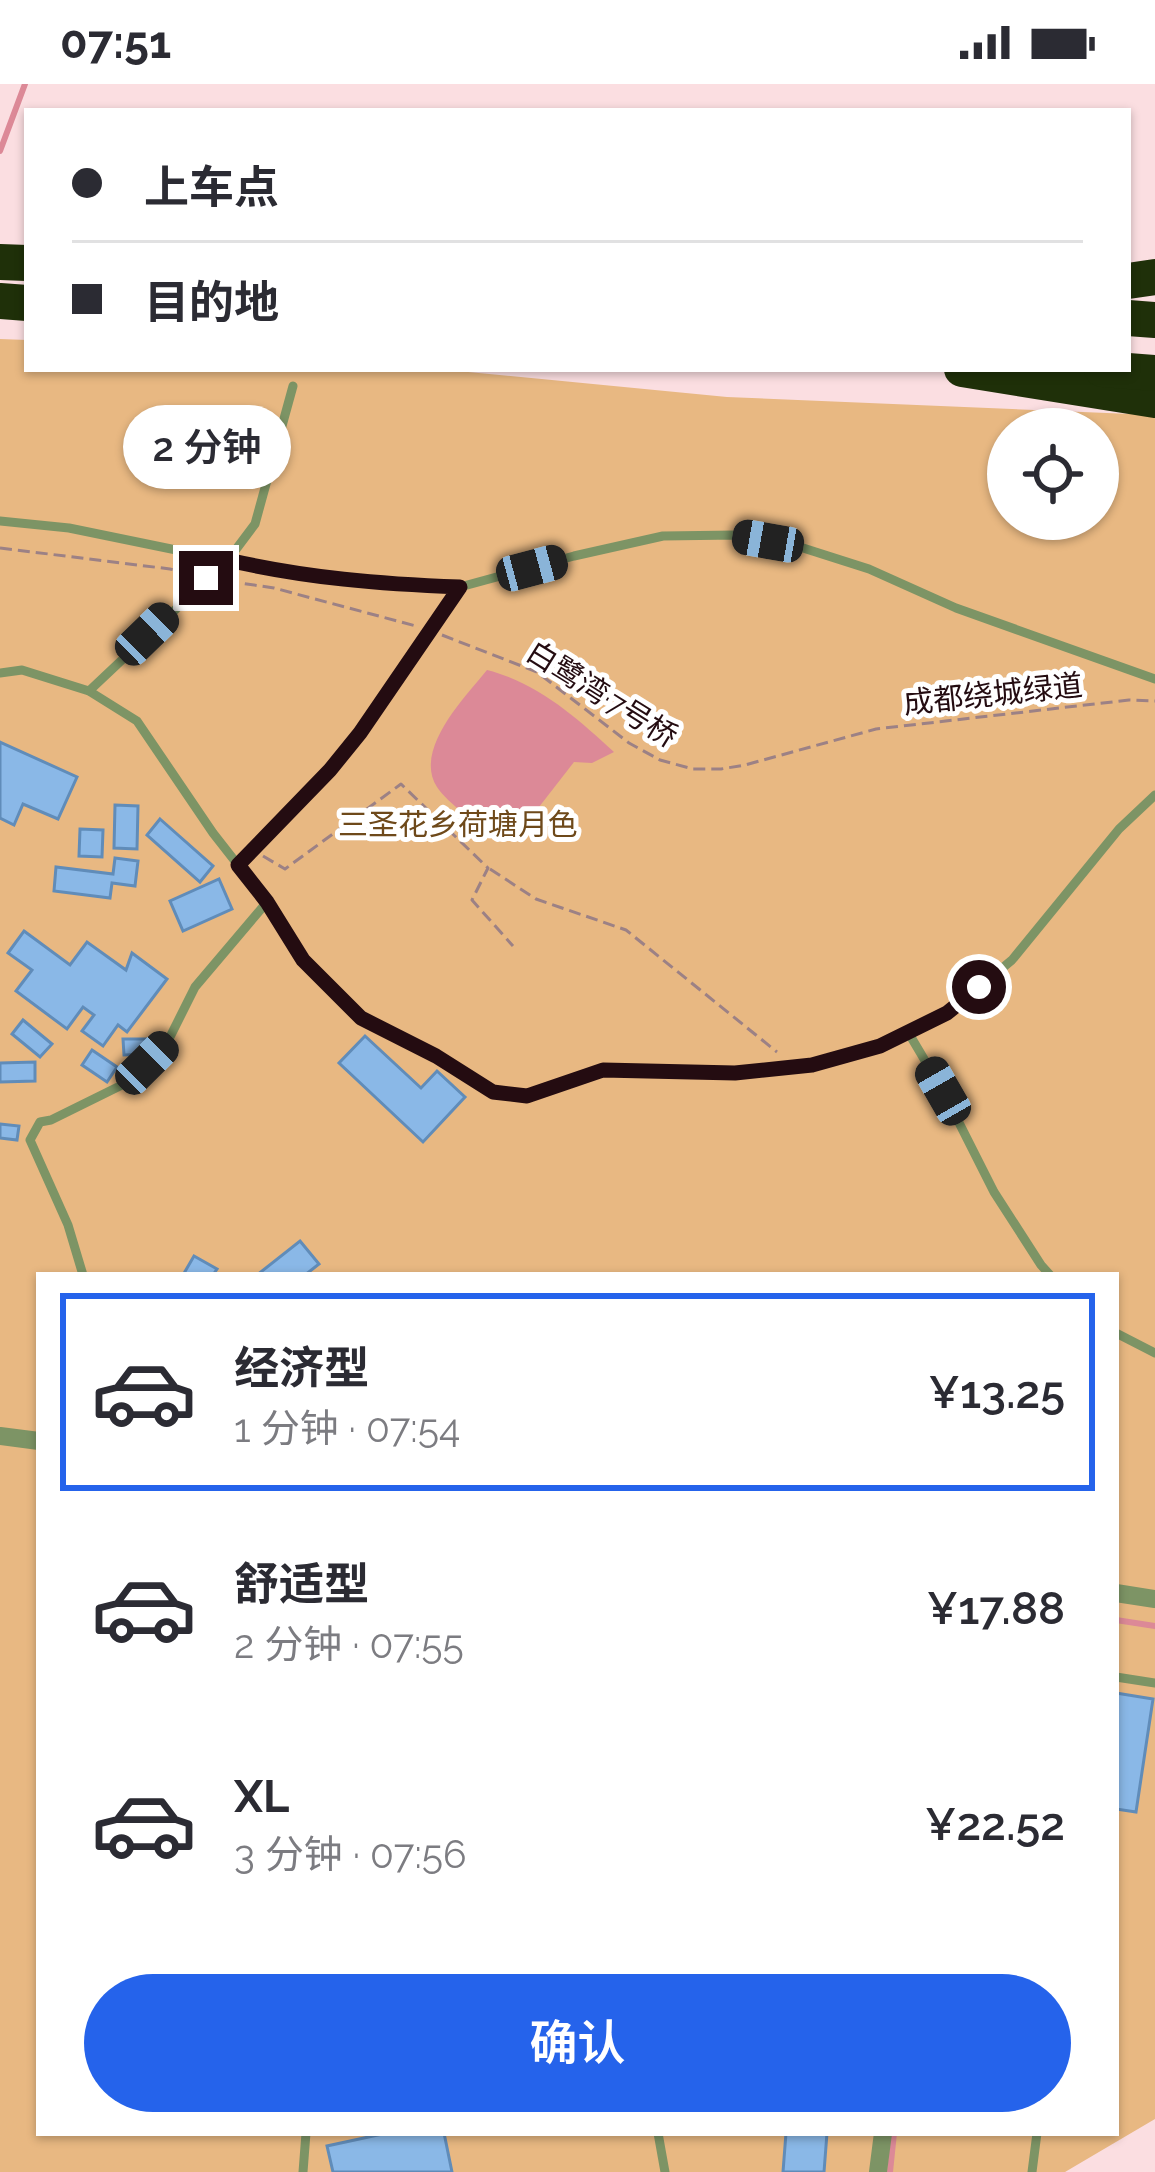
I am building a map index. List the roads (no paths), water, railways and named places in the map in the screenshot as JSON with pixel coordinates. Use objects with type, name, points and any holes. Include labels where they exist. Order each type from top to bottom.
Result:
[{"type":"highway","points":[[981,372],[1155,400]]},
{"type":"street","points":[[0,1436],[36,1441]]},
{"type":"street","points":[[1119,1593],[1155,1599]]},
{"type":"street","points":[[878,2172],[883,2136]]},
{"type":"lane","points":[[88,691],[228,560],[255,524],[293,386]]},
{"type":"lane","points":[[0,520],[69,527],[279,571],[375,584],[460,587],[663,536],[736,536],[800,547],[869,568],[956,608],[1155,680]]},
{"type":"lane","points":[[238,865],[360,733],[460,587]]},
{"type":"lane","points":[[0,673],[22,670],[88,691],[137,721],[303,960],[361,1018],[493,1092],[527,1096],[603,1070],[735,1073],[812,1065],[880,1046],[947,1013],[1012,960],[1119,829],[1155,795]]},
{"type":"lane","points":[[82,1272],[68,1226],[30,1141],[40,1121],[128,1082],[166,1045],[195,987],[267,902]]},
{"type":"lane","points":[[908,1032],[994,1192],[1047,1272]]},
{"type":"lane","points":[[1119,1335],[1155,1353]]},
{"type":"lane","points":[[1119,1677],[1155,1683]]},
{"type":"lane","points":[[303,2172],[306,2136]]},
{"type":"lane","points":[[659,2136],[665,2172]]},
{"type":"lane","points":[[1031,2172],[1036,2136]]},
{"type":"waterway","points":[[0,151],[25,84]]},
{"type":"waterway","points":[[1119,1620],[1155,1626]]},
{"type":"waterway","points":[[890,2172],[894,2136]]},
{"type":"park label","name":"三圣花乡荷塘月色","points":[[458,824]]}]
